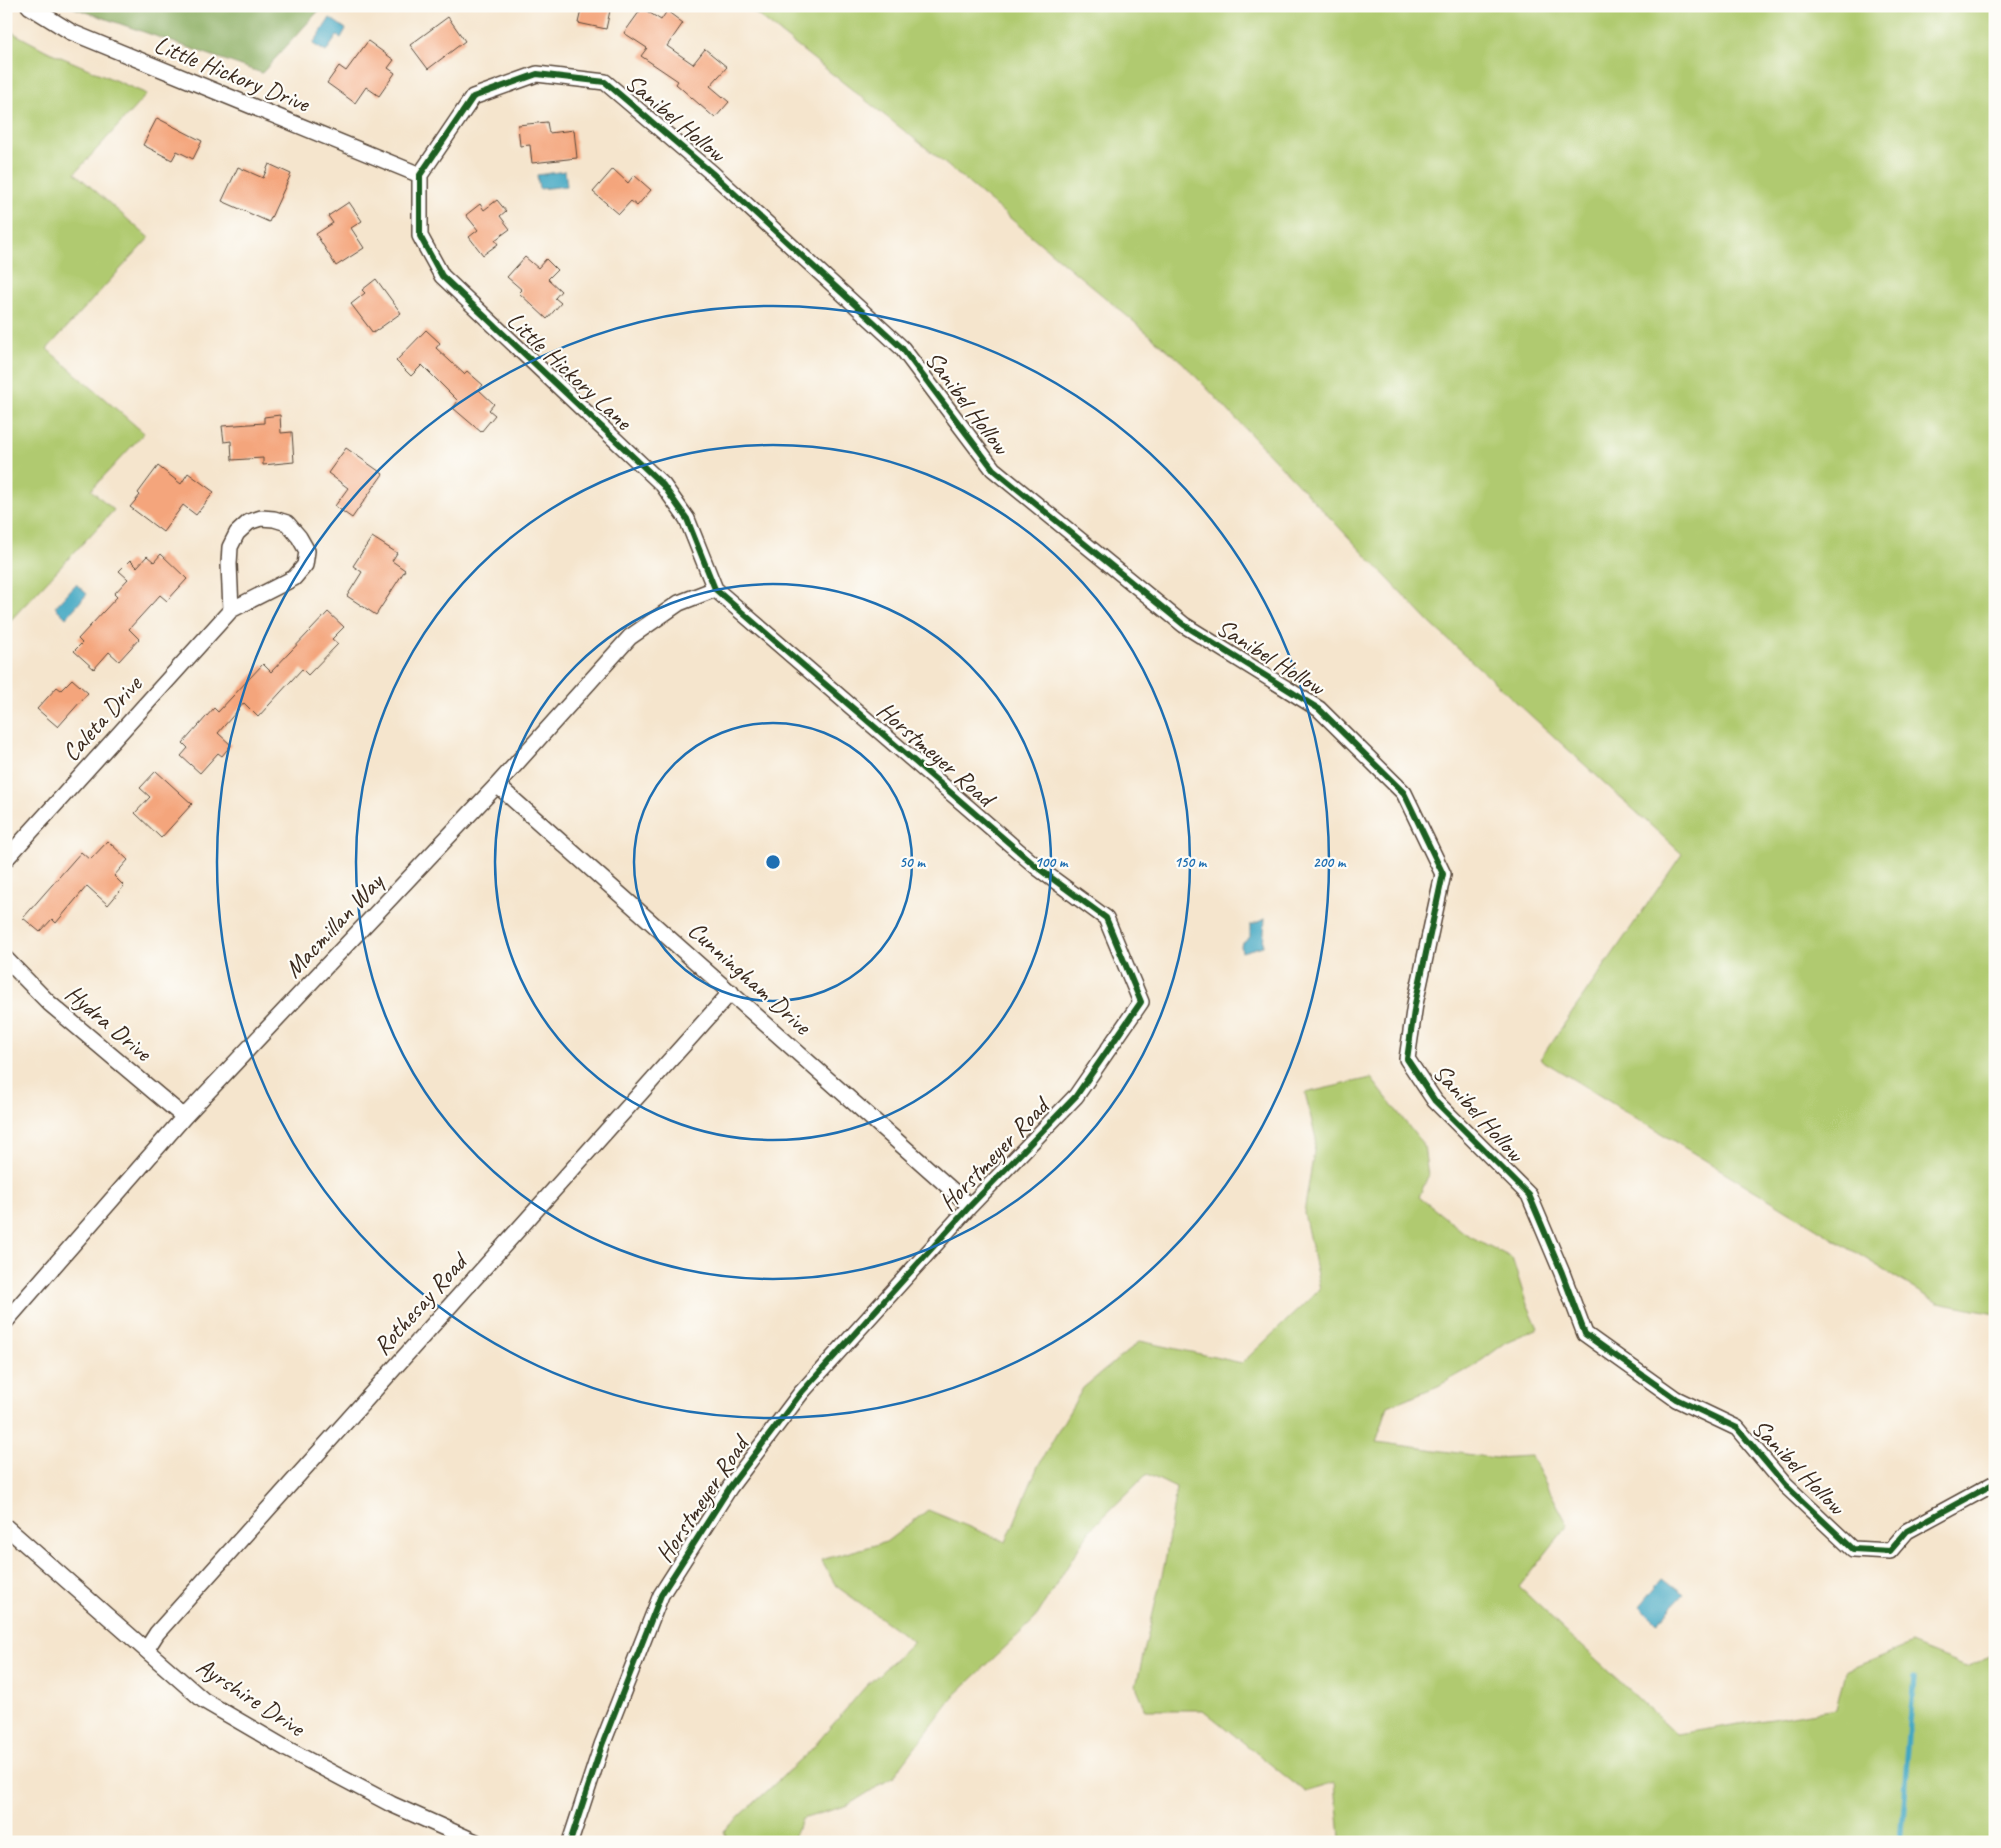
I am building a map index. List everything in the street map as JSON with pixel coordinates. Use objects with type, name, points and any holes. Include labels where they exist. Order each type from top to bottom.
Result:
[{"type":"street","name":"Little Hickory Drive","points":[[29,6],[71,32],[420,175]]},
{"type":"street","name":"Sanibel Hollow","points":[[420,175],[473,97],[538,74],[605,82],[712,173],[902,348],[993,469],[1184,626],[1319,709],[1404,793],[1444,874],[1415,1004],[1407,1060],[1435,1102],[1528,1195],[1586,1334],[1676,1399],[1737,1428],[1785,1485],[1853,1549],[1890,1551],[1907,1531],[1995,1483]]},
{"type":"street","name":"Little Hickory Lane","points":[[420,175],[420,236],[442,276],[663,486],[687,519],[715,589]]},
{"type":"street","name":"Caleta Drive","points":[[6,859],[231,610],[294,578],[305,565],[307,551],[299,537],[287,523],[261,518],[249,522],[237,533],[230,547],[231,610]]},
{"type":"street","name":"Macmillan Way","points":[[6,1320],[184,1117],[496,785],[630,637],[679,603],[715,589]]},
{"type":"street","name":"Horstmeyer Road","points":[[570,1842],[602,1745],[662,1594],[730,1487],[801,1393],[970,1206],[1076,1096],[1141,1002],[1106,918],[1038,868],[715,589]]},
{"type":"street","name":"Cunningham Drive","points":[[496,785],[970,1206]]},
{"type":"street","name":"Hydra Drive","points":[[6,959],[49,1003],[184,1117]]},
{"type":"street","name":"Rothesay Road","points":[[146,1650],[157,1633],[195,1590],[731,992]]},
{"type":"street","name":"Ayrshire Drive","points":[[6,1527],[203,1700],[287,1749],[391,1804],[476,1842]]},
{"type":"green space","points":[[69,6],[323,6],[262,73]]},
{"type":"green space","points":[[746,6],[1995,6],[1995,1314],[1938,1303],[1540,1059],[1682,854],[1430,623],[1182,362],[930,151]]},
{"type":"green space","points":[[6,29],[47,51],[147,94],[75,173],[149,238],[47,349],[144,433],[91,490],[114,510],[6,625]]},
{"type":"green space","points":[[1371,1078],[1424,1146],[1428,1176],[1419,1197],[1466,1234],[1512,1258],[1525,1299],[1538,1328],[1508,1341],[1474,1366],[1438,1386],[1388,1406],[1376,1442],[1495,1458],[1531,1456],[1568,1525],[1519,1587],[1676,1734],[1836,1709],[1845,1671],[1911,1644],[1966,1666],[1995,1654],[1995,1842],[1338,1842],[1340,1838],[1335,1783],[1305,1792],[1203,1710],[1146,1710],[1136,1686],[1165,1562],[1176,1488],[1147,1474],[1090,1530],[1035,1619],[954,1696],[893,1777],[848,1805],[802,1819],[791,1842],[728,1842],[724,1831],[809,1752],[866,1686],[914,1642],[836,1586],[821,1560],[886,1542],[928,1510],[1006,1542],[1038,1466],[1083,1388],[1140,1341],[1242,1363],[1320,1289],[1304,1213],[1316,1139],[1305,1093]]},
{"type":"water","points":[[330,18],[346,29],[341,38],[337,36],[326,52],[313,44]]},
{"type":"water","points":[[565,171],[567,186],[539,189],[537,175]]},
{"type":"water","points":[[76,584],[87,594],[66,618],[55,607]]},
{"type":"water","points":[[1265,919],[1263,946],[1242,952],[1241,945],[1250,937],[1250,925]]},
{"type":"water","points":[[1663,1578],[1684,1594],[1657,1623],[1640,1606]]},
{"type":"building","points":[[582,6],[611,6],[606,29],[578,23]]},
{"type":"building","points":[[642,8],[661,20],[667,11],[683,23],[667,46],[693,64],[705,49],[727,67],[710,86],[729,102],[715,118],[676,84],[678,81],[641,56],[647,48],[624,33]]},
{"type":"building","points":[[448,17],[465,41],[428,69],[410,45]]},
{"type":"building","points":[[368,41],[394,60],[388,68],[395,73],[379,96],[366,87],[355,103],[327,83],[339,66],[346,71]]},
{"type":"building","points":[[157,118],[202,141],[193,159],[177,151],[172,160],[143,145]]},
{"type":"building","points":[[547,122],[549,133],[574,130],[577,158],[532,163],[530,145],[520,146],[518,125]]},
{"type":"building","points":[[269,164],[291,174],[269,222],[222,201],[238,167],[263,178]]},
{"type":"building","points":[[613,169],[628,183],[634,175],[651,190],[637,206],[631,201],[619,214],[593,192]]},
{"type":"building","points":[[497,200],[506,211],[500,216],[510,229],[495,240],[498,244],[483,255],[469,237],[478,230],[466,215],[480,204],[484,210]]},
{"type":"building","points":[[349,202],[362,221],[351,228],[364,248],[336,266],[316,234],[333,223],[328,216]]},
{"type":"building","points":[[525,257],[538,268],[546,259],[557,270],[548,279],[561,291],[555,298],[561,303],[547,319],[519,293],[522,290],[507,277]]},
{"type":"building","points":[[376,279],[401,313],[373,333],[351,304],[365,293],[362,290]]},
{"type":"building","points":[[426,330],[440,343],[436,348],[464,374],[467,371],[483,385],[479,390],[494,404],[489,410],[495,415],[481,432],[453,408],[458,401],[422,365],[411,376],[396,361]]},
{"type":"building","points":[[280,415],[281,433],[292,432],[294,462],[263,465],[263,458],[232,460],[231,441],[224,442],[222,426],[264,423],[264,417]]},
{"type":"building","points":[[346,448],[383,474],[352,518],[335,506],[348,488],[328,473]]},
{"type":"building","points":[[158,466],[181,484],[188,473],[214,492],[196,515],[183,505],[163,532],[130,507]]},
{"type":"building","points":[[372,537],[397,553],[392,561],[405,570],[376,615],[347,596],[362,572],[353,566]]},
{"type":"building","points":[[161,554],[187,579],[167,601],[160,595],[129,629],[139,639],[119,661],[109,652],[94,669],[74,651],[82,643],[78,639],[117,597],[114,594],[128,579],[119,571],[130,560],[137,567],[147,556],[154,562]]},
{"type":"building","points":[[328,612],[344,627],[332,639],[338,644],[308,675],[302,669],[258,717],[244,703],[218,733],[231,745],[222,756],[218,753],[200,773],[181,756],[188,748],[183,743],[214,708],[218,712],[263,664],[271,672]]},
{"type":"building","points":[[72,679],[88,693],[58,727],[37,709],[57,687],[61,690]]},
{"type":"building","points":[[156,771],[192,804],[161,838],[135,813],[150,797],[140,788]]},
{"type":"building","points":[[108,841],[128,860],[114,876],[124,886],[108,905],[87,886],[56,923],[52,919],[40,932],[23,918],[81,852],[90,860]]},
{"type":"waterway","points":[[1900,1842],[1914,1677]]},
{"type":"cycle path","points":[[570,1842],[602,1745],[661,1595],[730,1487],[801,1393],[970,1206],[1076,1096],[1141,1002],[1106,918],[1038,868],[715,589],[687,519],[663,485],[442,276],[420,236],[420,175],[473,97],[537,74],[605,82],[712,173],[902,348],[993,469],[1184,625],[1319,709],[1404,793],[1443,874],[1415,1004],[1407,1059],[1435,1101],[1529,1195],[1585,1334],[1676,1399],[1737,1428],[1785,1485],[1853,1549],[1890,1551],[1907,1531],[1995,1483]]}]
